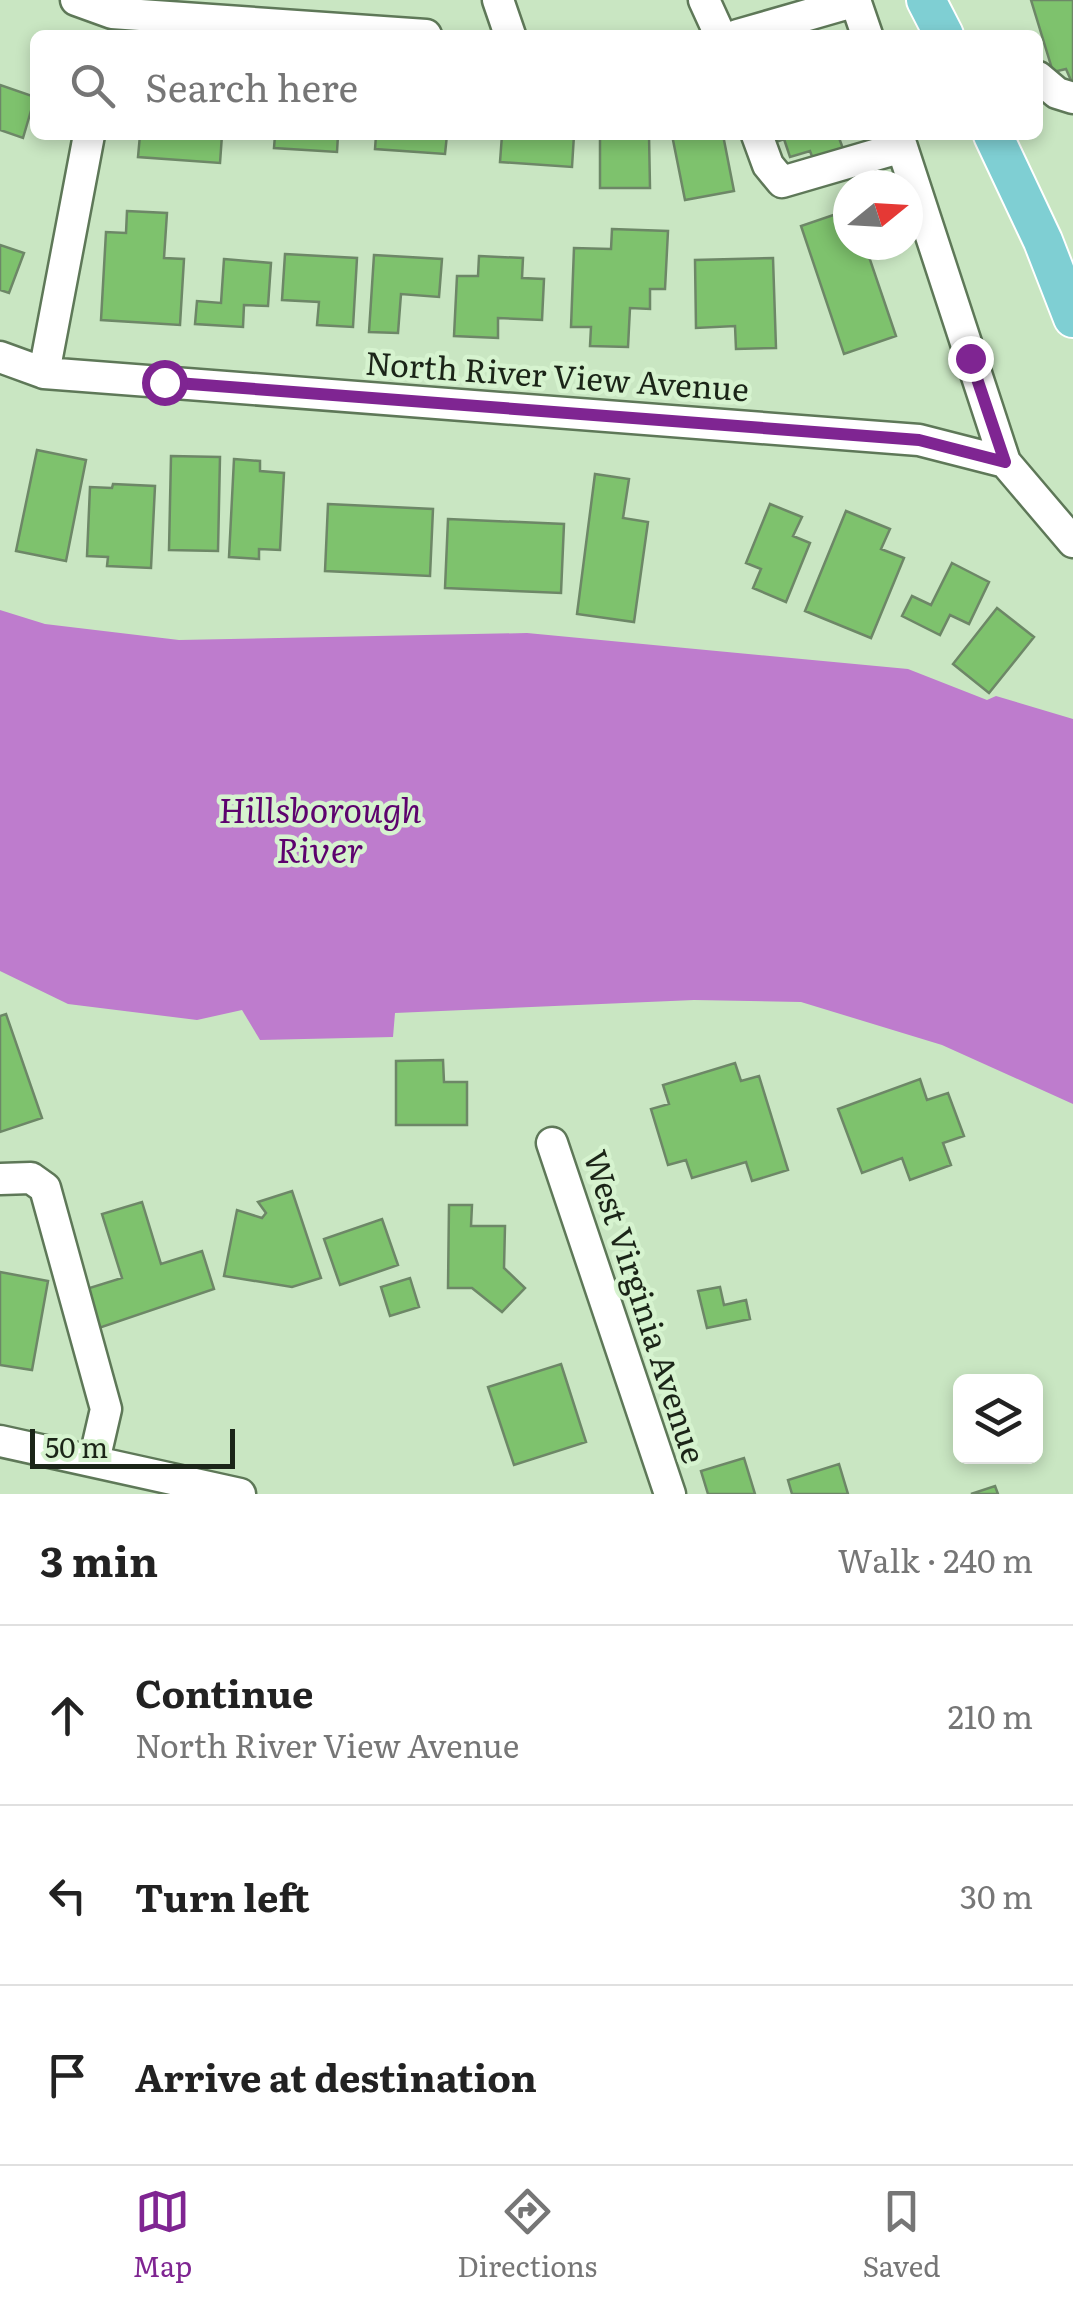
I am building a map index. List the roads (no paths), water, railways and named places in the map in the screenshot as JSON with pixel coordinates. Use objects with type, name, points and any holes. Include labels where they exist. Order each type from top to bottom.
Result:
[{"type":"main road","points":[[926,0],[941,30]]},
{"type":"main road","points":[[994,140],[1043,241],[1073,318]]},
{"type":"street","points":[[76,0],[111,16],[343,30]]},
{"type":"street","points":[[498,0],[508,30]]},
{"type":"street","points":[[704,0],[718,30]]},
{"type":"street","points":[[755,30],[856,0],[865,30]]},
{"type":"street","points":[[1043,81],[1057,93],[1073,98]]},
{"type":"street","points":[[44,374],[88,140]]},
{"type":"street","points":[[759,140],[768,165],[782,182],[854,162],[900,141],[1005,462],[1073,542]]},
{"type":"street","name":"North River View Avenue","points":[[0,357],[44,374],[919,440],[1005,462]]},
{"type":"street","name":"West Virginia Avenue","points":[[552,1143],[670,1494]]},
{"type":"street","points":[[0,1179],[31,1178],[45,1188],[106,1410],[94,1461]]},
{"type":"street","points":[[0,1440],[240,1494]]},
{"type":"water","name":"Hillsborough River","points":[[0,610],[45,624],[179,640],[527,633],[908,669],[987,700],[996,696],[1073,719],[1073,1104],[942,1045],[801,1002],[694,1000],[395,1013],[393,1037],[260,1040],[242,1010],[197,1020],[68,1004],[0,971]]}]
